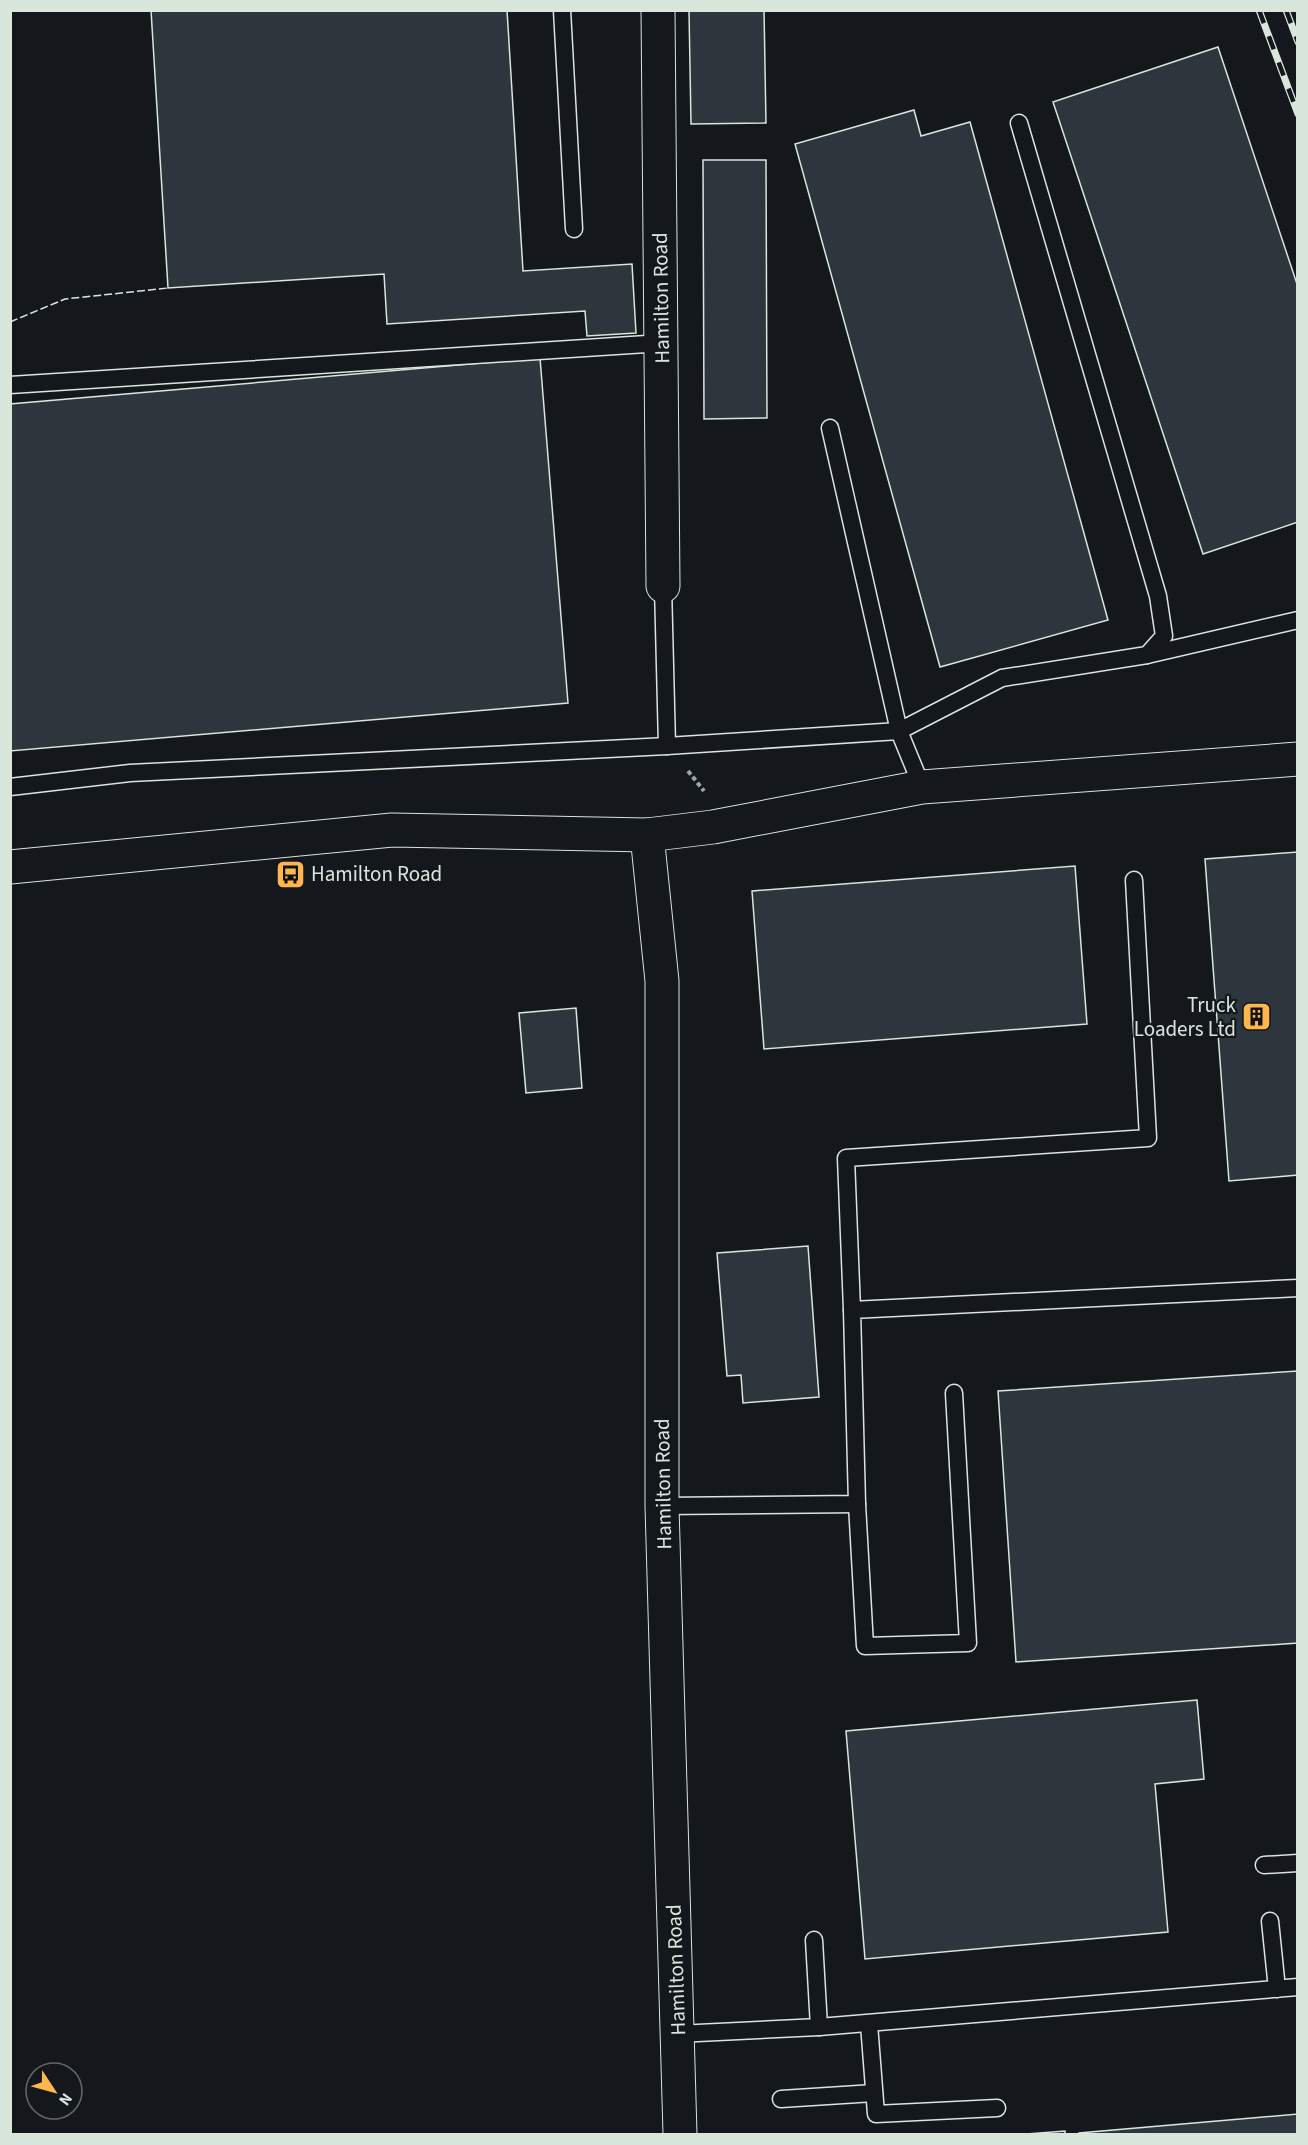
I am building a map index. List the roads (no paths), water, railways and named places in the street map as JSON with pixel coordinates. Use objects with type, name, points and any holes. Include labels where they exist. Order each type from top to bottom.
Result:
[{"type":"street","name":"Hamilton Road","points":[[658,10],[663,586]]},
{"type":"street","points":[[10,867],[392,830],[646,835],[713,827],[922,787],[1298,759]]},
{"type":"street","name":"Hamilton Road","points":[[646,835],[662,981],[663,1506],[680,2134]]},
{"type":"lane","points":[[562,10],[574,229]]},
{"type":"lane","points":[[1019,123],[1158,596],[1164,636],[1148,655]]},
{"type":"lane","points":[[10,385],[662,343]]},
{"type":"lane","points":[[830,428],[899,731],[922,787]]},
{"type":"lane","points":[[663,586],[667,746]]},
{"type":"lane","points":[[10,787],[130,773],[667,746],[899,731],[1002,678],[1148,655],[1298,620]]},
{"type":"lane","points":[[954,1393],[968,1642],[865,1646],[857,1504],[846,1158],[1148,1138],[1134,880]]},
{"type":"lane","points":[[852,1310],[1298,1288]]},
{"type":"lane","points":[[663,1506],[857,1504]]},
{"type":"lane","points":[[1264,1865],[1298,1863]]},
{"type":"lane","points":[[1270,1922],[1277,1989]]},
{"type":"lane","points":[[814,1940],[819,2027]]},
{"type":"lane","points":[[677,2034],[869,2024],[1298,1987]]},
{"type":"lane","points":[[869,2024],[876,2114],[997,2108]]},
{"type":"lane","points":[[781,2099],[874,2093]]},
{"type":"railway","points":[[1259,10],[1298,114]]},
{"type":"railway","points":[[1286,10],[1298,42]]},
{"type":"place","name":"Hamilton Road","points":[[290,874]]},
{"type":"place","name":"Truck Loaders Ltd","points":[[1257,1017]]}]
